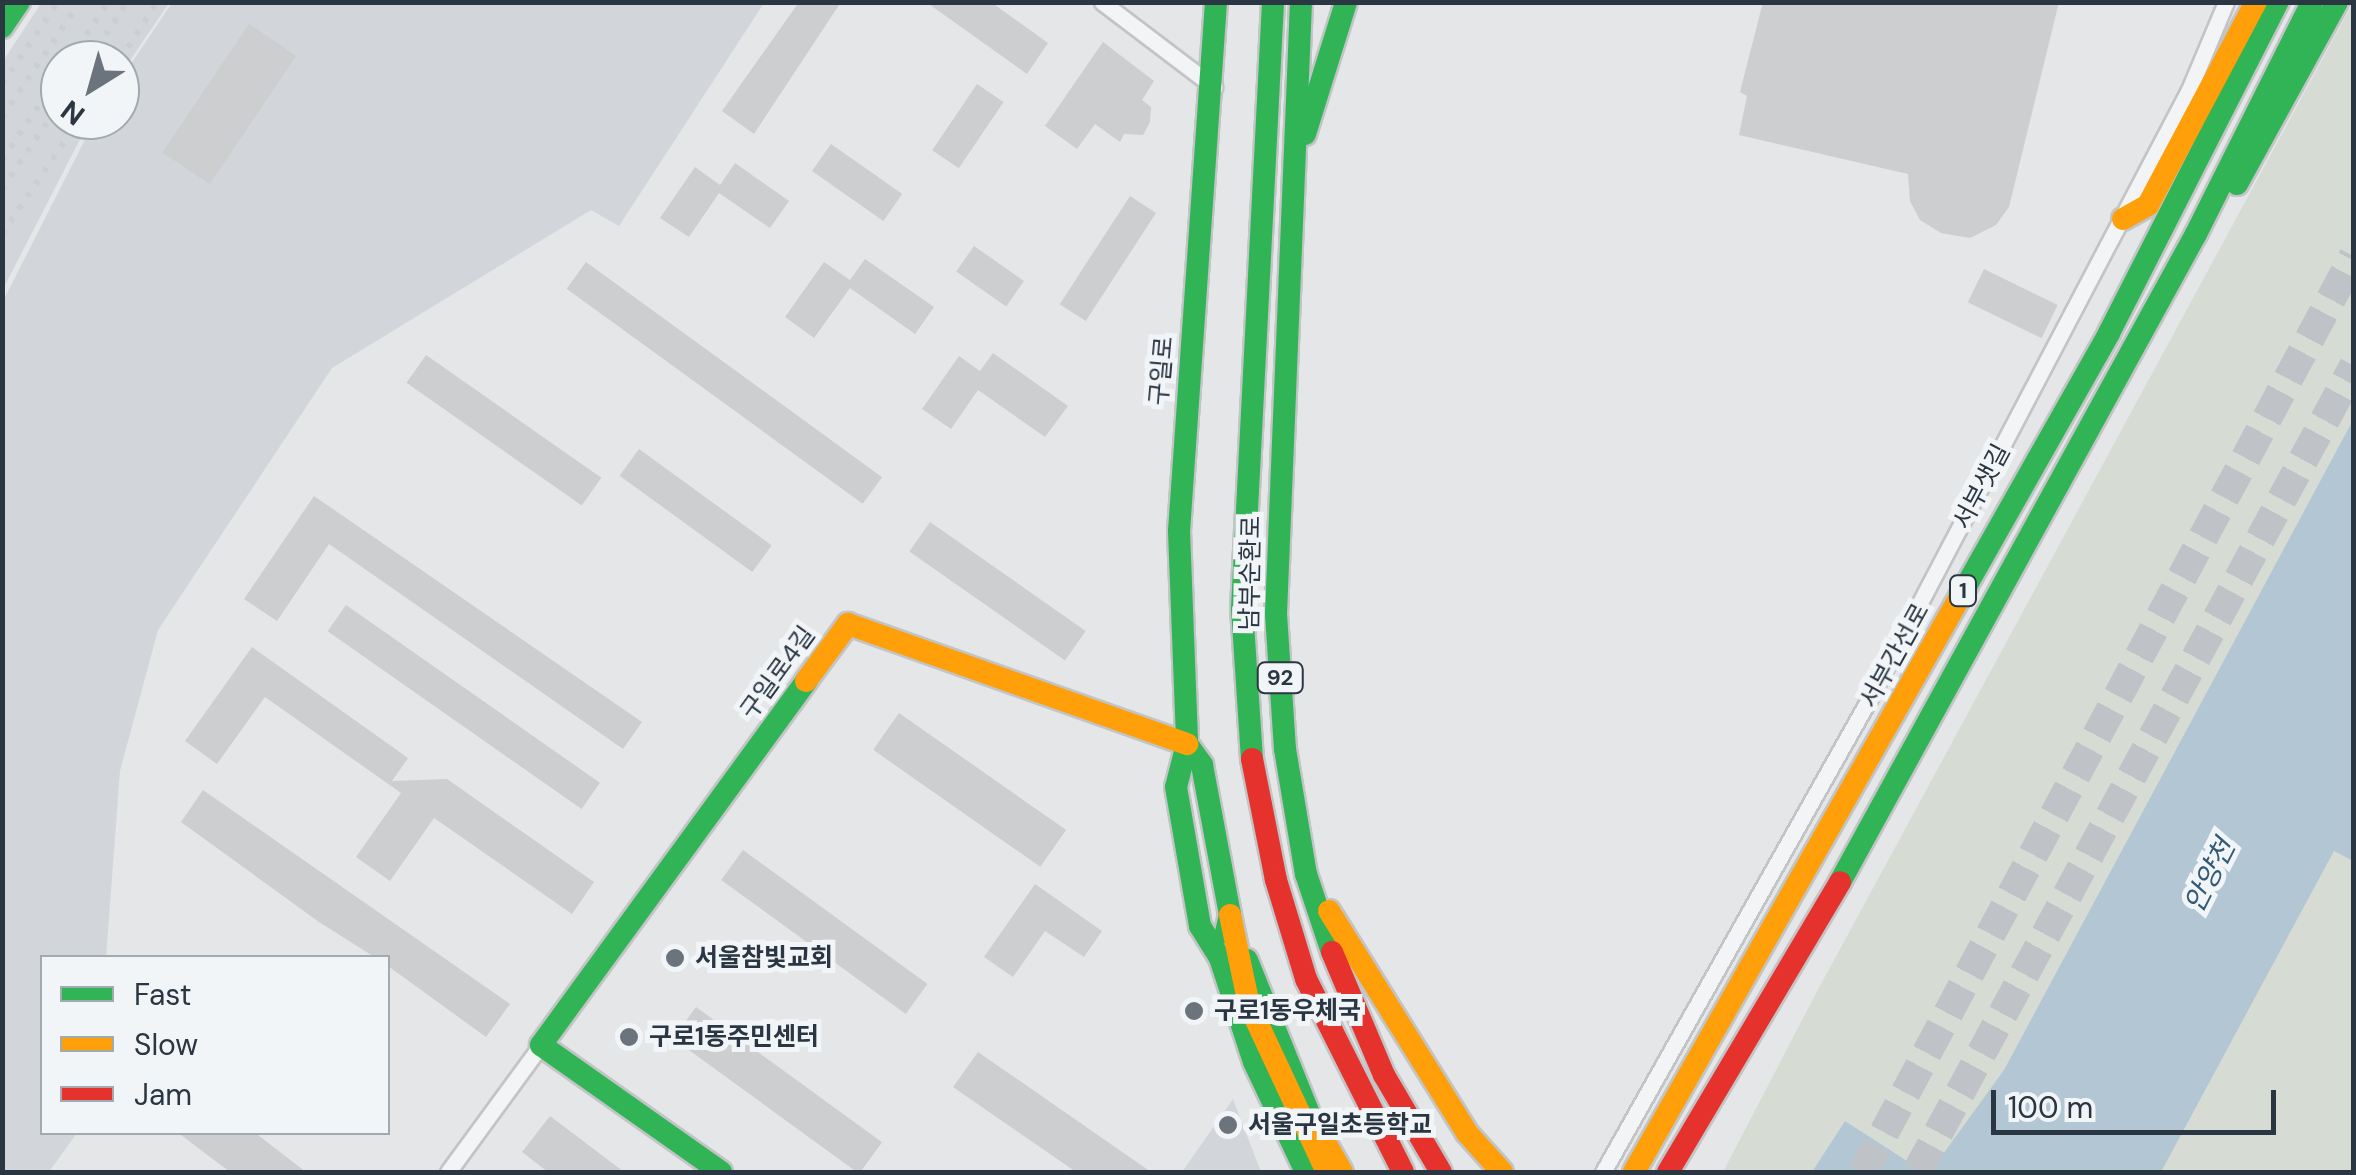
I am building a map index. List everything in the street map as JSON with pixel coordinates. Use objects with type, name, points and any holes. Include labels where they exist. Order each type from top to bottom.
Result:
[{"type":"main road","points":[[2,27],[19,2]]},
{"type":"main road","name":"구일로","points":[[1216,2],[1214,87],[1178,531],[1187,744],[1176,787],[1200,926],[1220,958],[1254,1062],[1306,1172]]},
{"type":"main road","name":"남부순환로","points":[[1273,2],[1242,608],[1251,754],[1276,880],[1306,979],[1404,1172]]},
{"type":"main road","name":"남부순환로","points":[[1301,2],[1298,152],[1276,614],[1285,749],[1306,874],[1362,1027],[1441,1172]]},
{"type":"main road","points":[[1298,152],[1346,2]]},
{"type":"main road","points":[[2122,220],[2148,206],[2256,2]]},
{"type":"main road","points":[[2171,216],[2256,2]]},
{"type":"main road","name":"서부간선로","points":[[1634,1172],[2171,216],[2278,2]]},
{"type":"main road","name":"1","points":[[1668,1172],[1856,854],[2196,234],[2312,2]]},
{"type":"main road","points":[[2196,234],[2249,169],[2337,2]]},
{"type":"main road","name":"구일로4길","points":[[541,1045],[848,624],[1187,744]]},
{"type":"main road","name":"구일로","points":[[1187,744],[1202,765],[1230,914],[1220,958]]},
{"type":"main road","points":[[1306,874],[1467,1133],[1502,1172]]},
{"type":"main road","points":[[1230,914],[1249,1005],[1327,1172]]},
{"type":"main road","points":[[1230,914],[1288,1065],[1342,1172]]},
{"type":"main road","points":[[541,1045],[721,1172]]},
{"type":"street","points":[[1102,2],[1214,87]]},
{"type":"street","name":"서부샛길","points":[[1604,1172],[1872,694],[2122,220],[2226,2]]},
{"type":"street","points":[[448,1172],[541,1045]]},
{"type":"shaded area","points":[[42,2],[169,3],[140,46],[140,40],[40,40],[40,140],[80,140],[3,289],[3,61]]},
{"type":"shaded area","points":[[172,3],[764,3],[619,226],[591,210],[332,368],[158,630],[120,771],[106,955],[40,955],[40,1135],[76,1135],[49,1172],[3,1172],[3,301],[85,140],[140,140],[140,50]]},
{"type":"shaded area","points":[[2353,3],[2353,1172],[1723,1172],[1814,997]]},
{"type":"shaded area","name":"서울구일초등학교","points":[[1233,1099],[1261,1172],[1182,1172]]},
{"type":"water","name":"안양천","points":[[2353,420],[2353,861],[2334,851],[2161,1172],[1930,1172],[2004,1070]]},
{"type":"water","points":[[1845,1121],[1924,1172],[1812,1172]]},
{"type":"building","points":[[799,2],[841,2],[754,134],[722,111]]},
{"type":"building","points":[[926,2],[991,2],[1048,43],[1027,74]]},
{"type":"building","points":[[1763,2],[2059,2],[2009,207],[1996,225],[1970,238],[1941,233],[1920,220],[1910,201],[1908,174],[1739,135],[1747,96],[1740,92]]},
{"type":"building","points":[[249,24],[296,56],[210,184],[162,153]]},
{"type":"building","points":[[1103,42],[1154,81],[1142,100],[1151,107],[1150,122],[1143,135],[1124,134],[1120,142],[1095,124],[1077,149],[1045,126]]},
{"type":"building","points":[[977,84],[1004,102],[959,168],[932,150]]},
{"type":"building","points":[[831,144],[902,194],[883,221],[812,171]]},
{"type":"building","points":[[735,163],[789,201],[770,228],[719,193],[689,237],[660,218],[695,167],[720,185]]},
{"type":"building","points":[[1130,196],[1156,213],[1086,321],[1060,304]]},
{"type":"building","points":[[974,246],[1024,281],[1006,306],[956,271]]},
{"type":"building","points":[[865,259],[934,307],[915,334],[850,288],[814,338],[785,317],[824,262],[850,280]]},
{"type":"building","points":[[586,262],[882,477],[863,504],[567,289]]},
{"type":"building","points":[[1984,269],[2058,305],[2041,338],[1968,302]]},
{"type":"building","points":[[993,353],[1068,406],[1045,437],[978,390],[951,429],[922,409],[959,356],[980,371]]},
{"type":"building","points":[[426,355],[601,478],[582,506],[406,383]]},
{"type":"building","points":[[639,449],[772,545],[752,572],[620,476]]},
{"type":"building","points":[[314,496],[642,722],[623,749],[329,544],[277,621],[244,599]]},
{"type":"building","points":[[930,522],[1086,631],[1065,660],[909,551]]},
{"type":"building","points":[[346,605],[600,783],[582,809],[328,631]]},
{"type":"building","points":[[252,647],[408,758],[392,781],[447,779],[594,882],[572,914],[434,818],[390,881],[356,857],[401,793],[265,697],[217,764],[185,741]]},
{"type":"building","points":[[899,713],[1066,830],[1040,867],[873,750]]},
{"type":"building","points":[[203,790],[510,1004],[486,1037],[390,967],[390,955],[371,955],[319,922],[181,822]]},
{"type":"building","points":[[743,850],[927,984],[906,1014],[721,880]]},
{"type":"building","points":[[1035,884],[1102,931],[1084,957],[1045,931],[1013,977],[984,957]]},
{"type":"building","points":[[696,1007],[882,1142],[857,1172],[673,1039]]},
{"type":"building","points":[[978,1052],[1151,1172],[1076,1172],[953,1087]]},
{"type":"building","points":[[550,1116],[624,1172],[548,1172],[522,1152]]},
{"type":"building","points":[[181,1135],[258,1135],[306,1172],[230,1172]]},
{"type":"tunnel","points":[[1863,1172],[2354,256]]},
{"type":"tunnel","points":[[1917,1172],[2354,366]]},
{"type":"railway","points":[[2,84],[58,2]]},
{"type":"railway","points":[[2,117],[80,2]]},
{"type":"railway","points":[[83,40],[108,2]]},
{"type":"railway","points":[[102,40],[127,2]]},
{"type":"railway","points":[[133,40],[157,2]]},
{"type":"railway","points":[[2,160],[40,104]]},
{"type":"railway","points":[[2,189],[40,133]]},
{"type":"railway","points":[[2,234],[65,140]]},
{"type":"traffic: fast","points":[[2,27],[19,2]]},
{"type":"traffic: fast","points":[[1216,2],[1179,531],[1187,744],[1176,787],[1200,926],[1220,958],[1254,1062],[1306,1172]]},
{"type":"traffic: fast","points":[[1252,759],[1242,608],[1273,2]]},
{"type":"traffic: fast","points":[[1301,2],[1276,614],[1285,749],[1306,874],[1332,952]]},
{"type":"traffic: fast","points":[[1305,134],[1346,2]]},
{"type":"traffic: fast","points":[[1965,588],[2109,333],[2278,2]]},
{"type":"traffic: fast","points":[[1840,882],[2196,234],[2312,2]]},
{"type":"traffic: fast","points":[[2237,184],[2337,2]]},
{"type":"traffic: fast","points":[[721,1172],[541,1045],[806,681]]},
{"type":"traffic: fast","points":[[1187,744],[1202,765],[1230,915],[1226,933]]},
{"type":"traffic: fast","points":[[1247,960],[1308,1111]]},
{"type":"traffic: slow","points":[[2123,219],[2148,205],[2256,2]]},
{"type":"traffic: slow","points":[[1634,1172],[1965,588]]},
{"type":"traffic: slow","points":[[806,681],[848,624],[1187,744]]},
{"type":"traffic: slow","points":[[1329,911],[1467,1133],[1502,1172]]},
{"type":"traffic: slow","points":[[1230,915],[1249,1005],[1327,1172]]},
{"type":"traffic: slow","points":[[1323,1139],[1342,1172]]},
{"type":"traffic: jam","points":[[1252,759],[1276,880],[1306,979],[1403,1172]]},
{"type":"traffic: jam","points":[[1668,1172],[1840,882]]},
{"type":"traffic: jam","points":[[1332,952],[1384,1075],[1441,1172]]},
{"type":"place","name":"서울참빛교회","points":[[675,958]]},
{"type":"place","name":"구로1동우체국","points":[[1194,1011]]},
{"type":"place","name":"구로1동주민센터","points":[[629,1037]]},
{"type":"place","name":"서울구일초등학교","points":[[1228,1125]]}]
